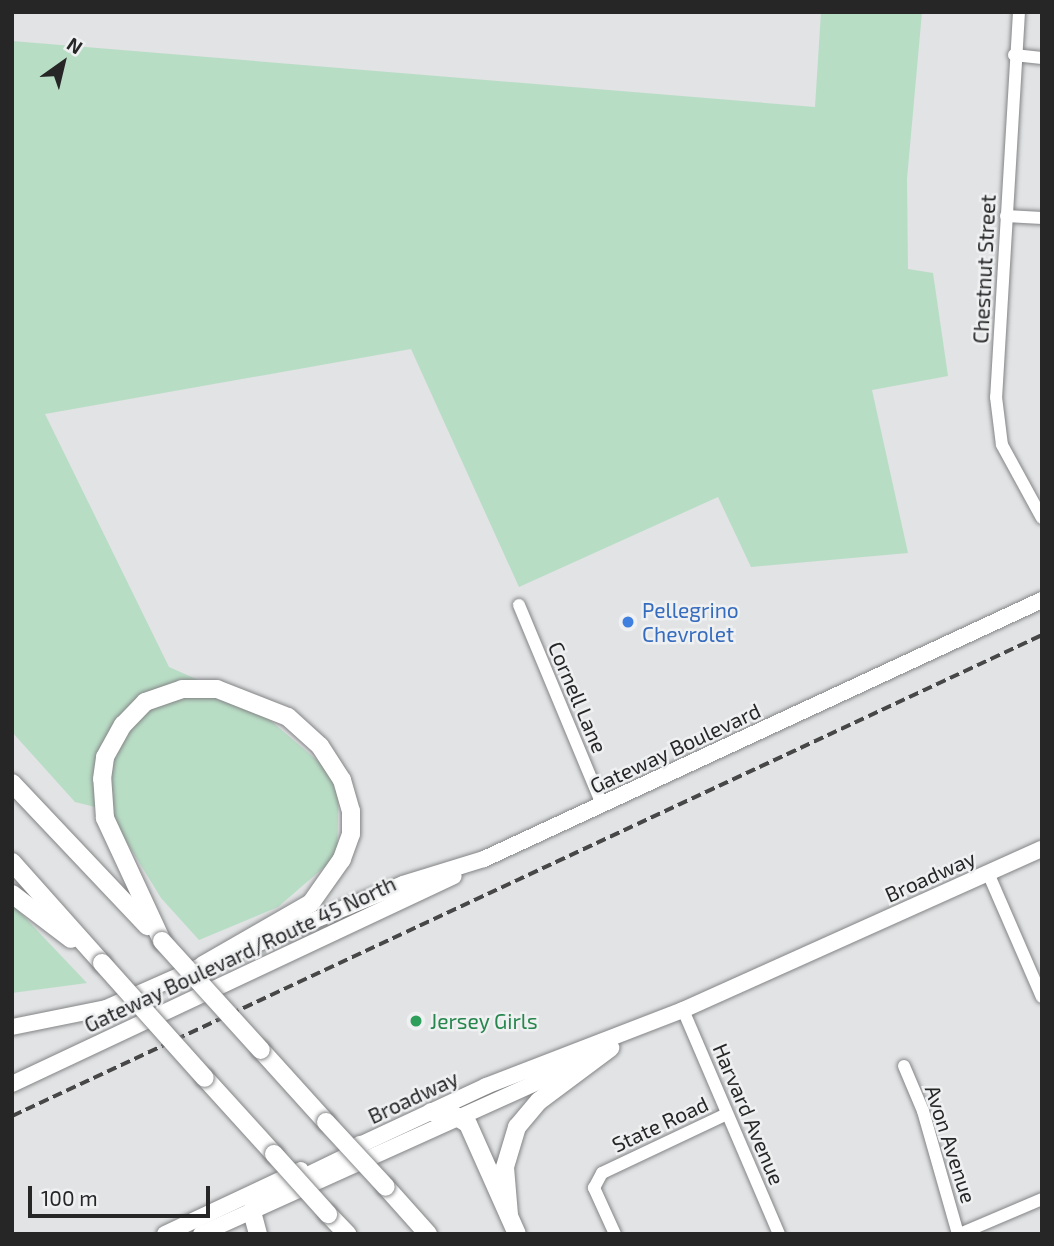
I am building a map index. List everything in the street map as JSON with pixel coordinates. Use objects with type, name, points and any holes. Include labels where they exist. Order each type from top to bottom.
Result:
[{"type":"highway","points":[[162,941],[105,818],[102,779],[105,757],[123,725],[145,702],[182,689],[216,689],[288,717],[320,746],[342,780],[351,811],[351,834],[342,859],[311,903],[203,965]]},
{"type":"highway","points":[[12,783],[162,941],[428,1234]]},
{"type":"highway","points":[[12,862],[347,1234]]},
{"type":"highway","points":[[12,894],[102,963]]},
{"type":"highway","points":[[509,1215],[505,1167],[517,1127],[534,1105],[610,1048]]},
{"type":"highway","points":[[431,1111],[463,1119],[473,1132],[517,1234]]},
{"type":"highway","points":[[258,1234],[252,1211],[269,1193],[349,1156],[360,1145]]},
{"type":"main road","name":"Gateway Boulevard","points":[[12,1027],[106,1008],[203,965],[403,884],[484,859],[1042,600]]},
{"type":"main road","name":"Broadway","points":[[165,1234],[431,1111],[684,1010],[1042,849]]},
{"type":"main road","name":"Gateway Boulevard/Route 45 North","points":[[12,1084],[406,901],[484,859]]},
{"type":"main road","name":"Broadway","points":[[201,1234],[463,1119],[684,1010]]},
{"type":"street","name":"Chestnut Street","points":[[1019,12],[1014,55],[996,397],[1002,445],[1036,492],[1042,518]]},
{"type":"street","points":[[1014,55],[1042,58]]},
{"type":"street","points":[[1006,216],[1042,218]]},
{"type":"street","name":"Cornell Lane","points":[[519,605],[602,804]]},
{"type":"street","points":[[988,873],[1042,997]]},
{"type":"street","name":"Harvard Avenue","points":[[684,1010],[779,1234]]},
{"type":"street","name":"Avon Avenue","points":[[904,1066],[923,1111],[959,1234]]},
{"type":"street","name":"State Road","points":[[615,1234],[594,1188],[602,1172],[727,1114]]},
{"type":"street","points":[[959,1234],[1042,1199]]},
{"type":"green space","points":[[821,12],[922,12],[907,179],[908,269],[933,273],[948,376],[872,390],[908,553],[751,567],[718,497],[519,587],[411,349],[45,414],[169,667],[250,703],[339,779],[337,856],[278,907],[199,940],[161,898],[107,810],[75,802],[12,732],[12,41],[815,107]]},
{"type":"green space","points":[[12,904],[87,983],[12,993]]},
{"type":"railway","points":[[12,1116],[1042,635]]},
{"type":"place","name":"Pellegrino Chevrolet","points":[[628,622]]},
{"type":"place","name":"Jersey Girls","points":[[416,1021]]}]
